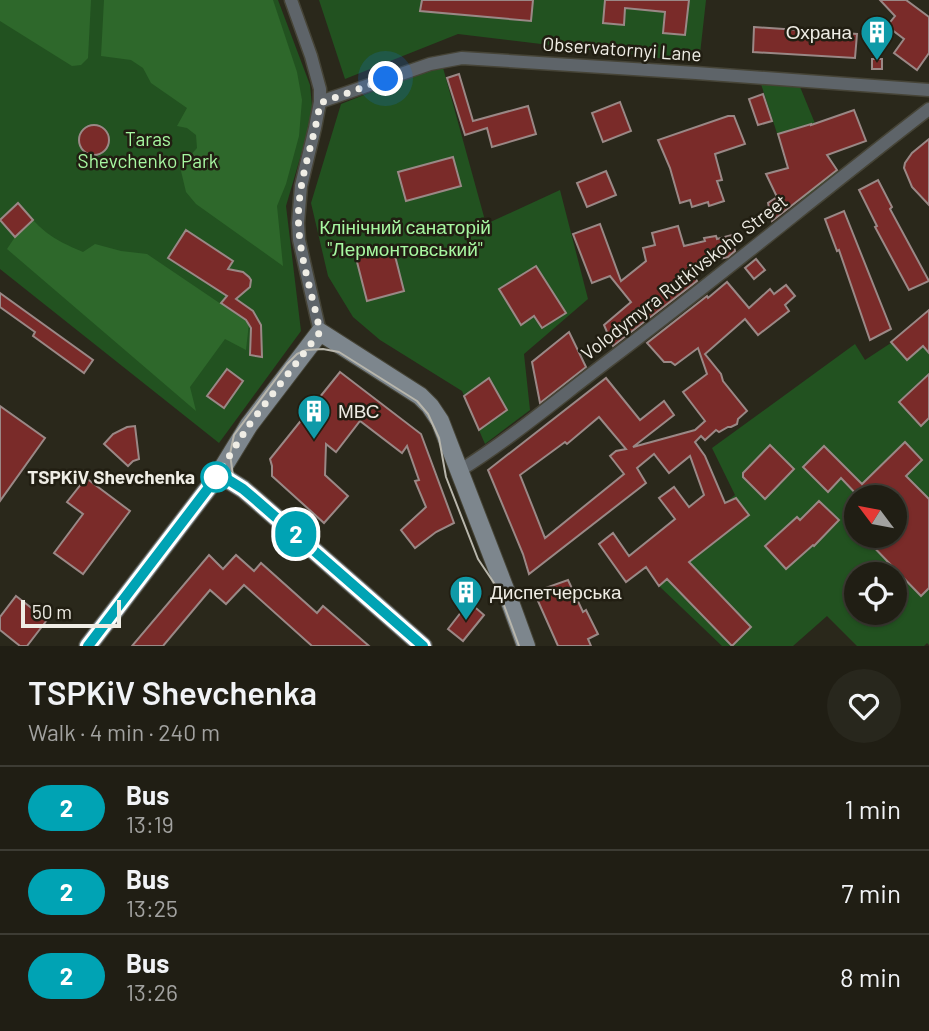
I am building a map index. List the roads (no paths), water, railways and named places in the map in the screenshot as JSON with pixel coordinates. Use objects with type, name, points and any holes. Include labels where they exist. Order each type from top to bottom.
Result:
[{"type":"street","points":[[291,0],[320,89],[320,103],[301,186],[298,223],[299,240],[320,332],[420,396],[440,421],[526,646]]},
{"type":"street","name":"Observatornyi Lane","points":[[320,103],[430,64],[462,58],[929,90]]},
{"type":"street","name":"Volodymyra Rutkivskoho Street","points":[[459,471],[485,455],[645,334],[929,109]]},
{"type":"street","points":[[88,646],[227,478],[249,425],[320,332]]},
{"type":"street","points":[[227,478],[304,541],[423,646]]},
{"type":"tram line","points":[[234,483],[230,454],[234,435],[287,364],[297,354],[306,350],[339,352],[417,401],[428,414],[439,438],[446,477],[478,559],[498,589],[519,646]]},
{"type":"place","name":"Охрана","points":[[877,62]]},
{"type":"place","name":"МВС","points":[[314,441]]},
{"type":"place","name":"TSPKiV Shevchenka","points":[[216,477]]},
{"type":"place","name":"Диспетчерська","points":[[466,622]]},
{"type":"park label","name":"Taras Shevchenko Park","points":[[148,150]]},
{"type":"park label","name":"Клінічний санаторій \"Лермонтовський\"","points":[[405,238]]}]
